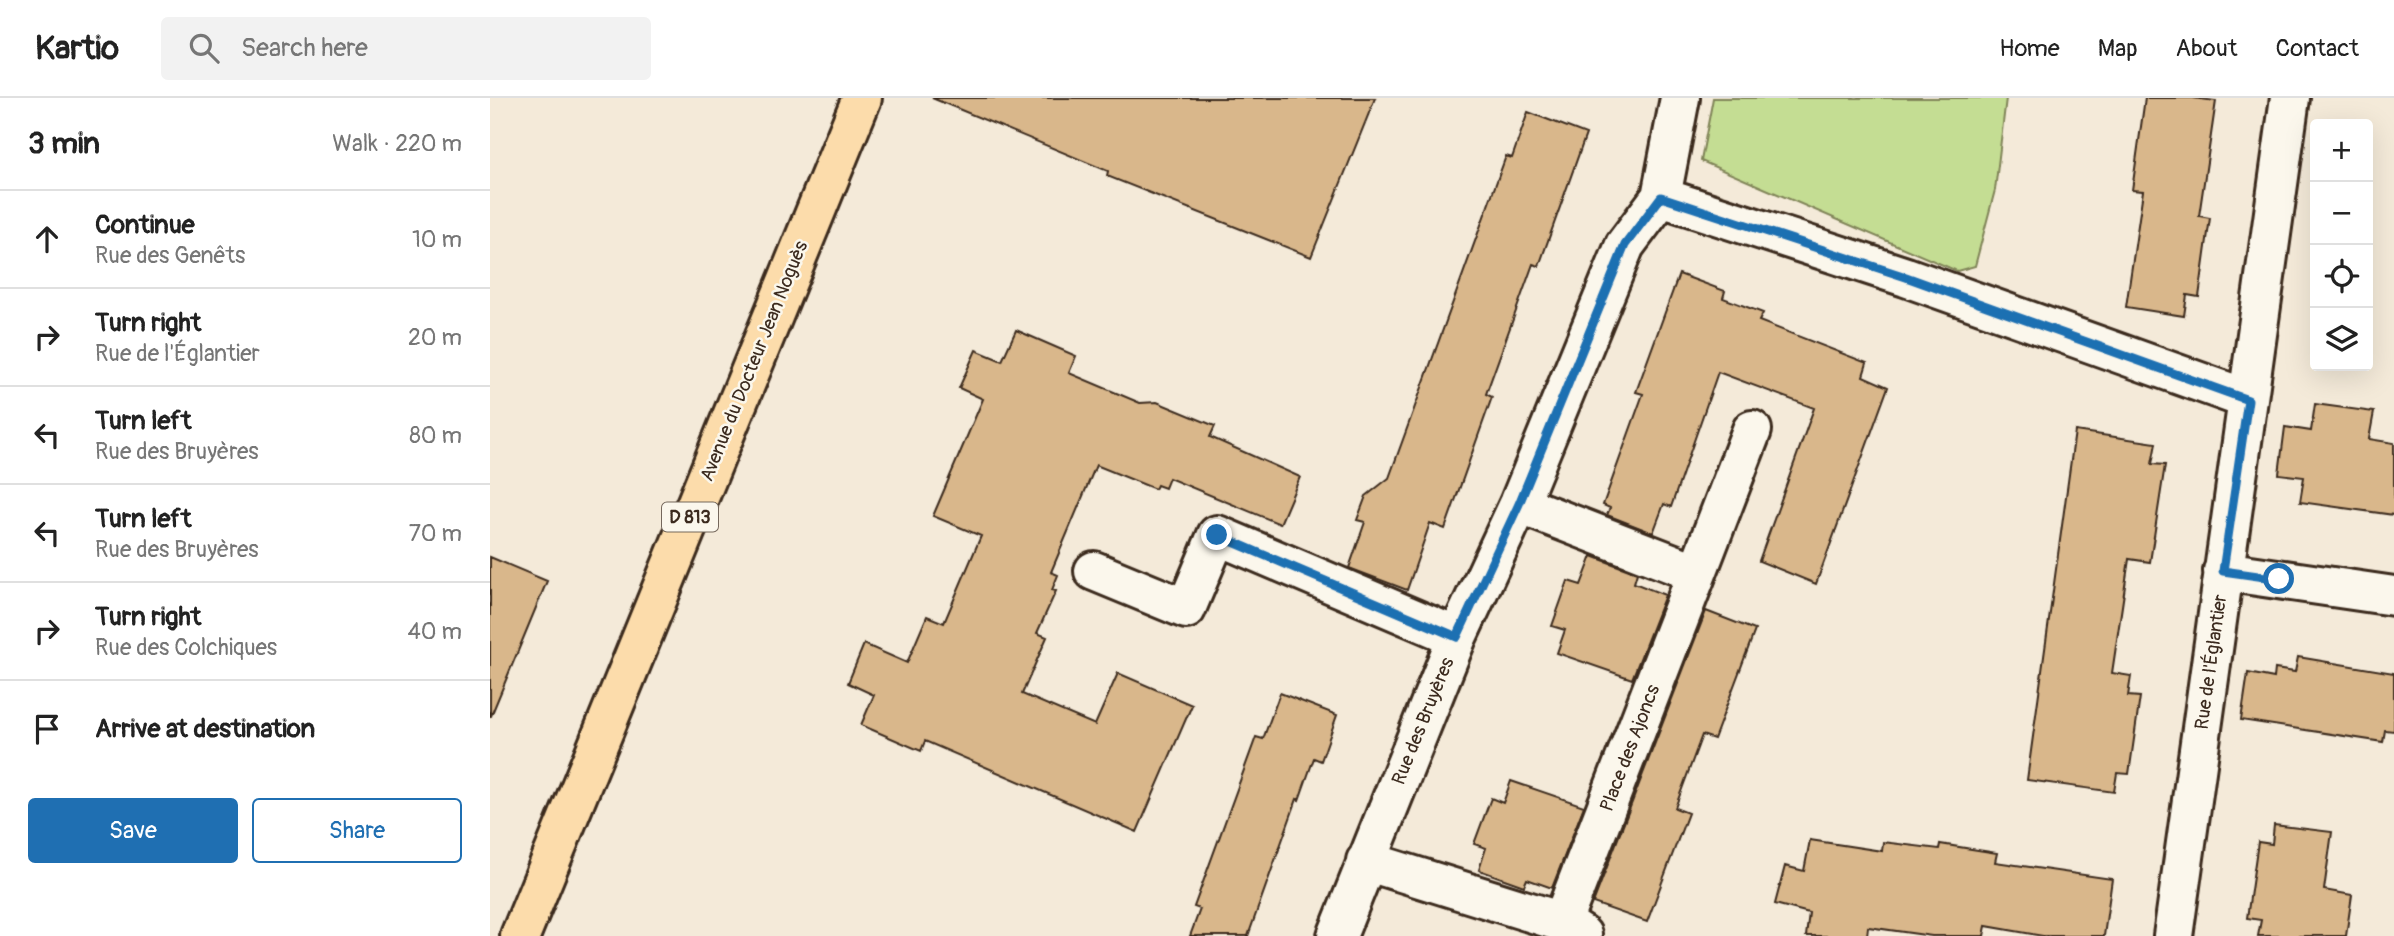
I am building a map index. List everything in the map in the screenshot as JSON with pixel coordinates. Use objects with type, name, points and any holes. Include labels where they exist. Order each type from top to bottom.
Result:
[{"type":"main road","name":"Avenue du Docteur Jean Noguès","points":[[520,936],[862,98]]},
{"type":"street","points":[[1679,98],[1661,197],[1906,277],[2248,400]]},
{"type":"street","name":"Rue de l'Églantier","points":[[2173,936],[2290,98]]},
{"type":"street","name":"Rue des Bruyères","points":[[1337,936],[1457,637],[1519,504],[1625,245],[1661,197]]},
{"type":"street","name":"Place des Ajoncs","points":[[1573,929],[1697,573],[1752,430]]},
{"type":"street","points":[[1519,504],[1697,573]]},
{"type":"street","points":[[1094,571],[1186,609],[1217,535],[1457,637]]},
{"type":"street","points":[[2223,571],[2394,596]]},
{"type":"street","points":[[1366,861],[1573,929]]},
{"type":"green space","points":[[1713,98],[2006,98],[1995,190],[1975,266],[1957,271],[1701,161]]},
{"type":"building","points":[[932,98],[1375,98],[1311,257],[1107,176],[1108,171]]},
{"type":"building","points":[[2145,98],[2216,101],[2199,216],[2210,218],[2199,297],[2187,295],[2184,316],[2126,307],[2143,191],[2132,190]]},
{"type":"building","points":[[1528,112],[1586,134],[1539,266],[1533,264],[1486,394],[1492,397],[1445,529],[1430,523],[1407,590],[1349,568],[1365,522],[1357,520],[1366,496],[1389,478],[1506,156],[1512,158]]},
{"type":"building","points":[[1679,274],[1725,291],[1723,298],[1763,313],[1759,321],[1867,363],[1863,376],[1888,387],[1816,584],[1759,561],[1814,408],[1718,372],[1671,507],[1664,504],[1653,533],[1607,515],[1610,508],[1603,505],[1643,394],[1636,392]]},
{"type":"building","points":[[1016,330],[1076,356],[1069,373],[1140,403],[1157,402],[1215,426],[1210,437],[1300,477],[1280,524],[1169,478],[1165,488],[1157,485],[1155,489],[1096,465],[1051,572],[1058,575],[1052,590],[1056,591],[1037,633],[1047,637],[1022,694],[1095,725],[1118,673],[1192,705],[1137,832],[925,741],[921,751],[861,725],[874,695],[848,683],[864,644],[907,663],[927,616],[944,623],[981,536],[933,516],[983,399],[959,388],[976,350],[1002,361]]},
{"type":"building","points":[[2315,404],[2374,412],[2369,439],[2394,443],[2394,515],[2300,502],[2304,477],[2279,474],[2285,427],[2311,431]]},
{"type":"building","points":[[2075,431],[2156,443],[2152,464],[2165,465],[2150,562],[2129,559],[2112,673],[2131,676],[2128,696],[2140,697],[2129,774],[2117,773],[2114,792],[2027,780]]},
{"type":"building","points":[[1592,556],[1637,573],[1634,583],[1665,595],[1632,679],[1557,653],[1565,630],[1552,626],[1568,581],[1581,585]]},
{"type":"building","points":[[490,557],[547,581],[491,716],[490,716]]},
{"type":"building","points":[[1706,611],[1755,630],[1714,739],[1702,735],[1675,808],[1688,813],[1647,922],[1593,903]]},
{"type":"building","points":[[2298,657],[2394,673],[2394,731],[2385,730],[2383,742],[2241,720],[2248,673],[2274,678],[2275,669],[2295,672]]},
{"type":"building","points":[[1280,693],[1337,715],[1321,761],[1314,758],[1248,936],[1190,936],[1200,909],[1194,907],[1256,737],[1263,739]]},
{"type":"building","points":[[1511,781],[1584,806],[1552,888],[1527,879],[1524,886],[1479,870],[1486,848],[1474,844],[1491,798],[1503,803]]},
{"type":"building","points":[[2274,825],[2332,832],[2324,890],[2352,895],[2346,936],[2258,936],[2261,920],[2247,918],[2258,842],[2272,844]]},
{"type":"building","points":[[1810,840],[1882,851],[1883,842],[1939,849],[1940,844],[1997,853],[1995,862],[2112,879],[2104,936],[2043,936],[1986,926],[1984,936],[1932,936],[1868,927],[1867,936],[1806,936],[1809,913],[1775,904],[1785,866],[1804,871]]},
{"type":"route","points":[[1217,535],[1457,637],[1519,504],[1625,245],[1661,197],[1906,277],[2248,400],[2223,571],[2279,579]]}]
